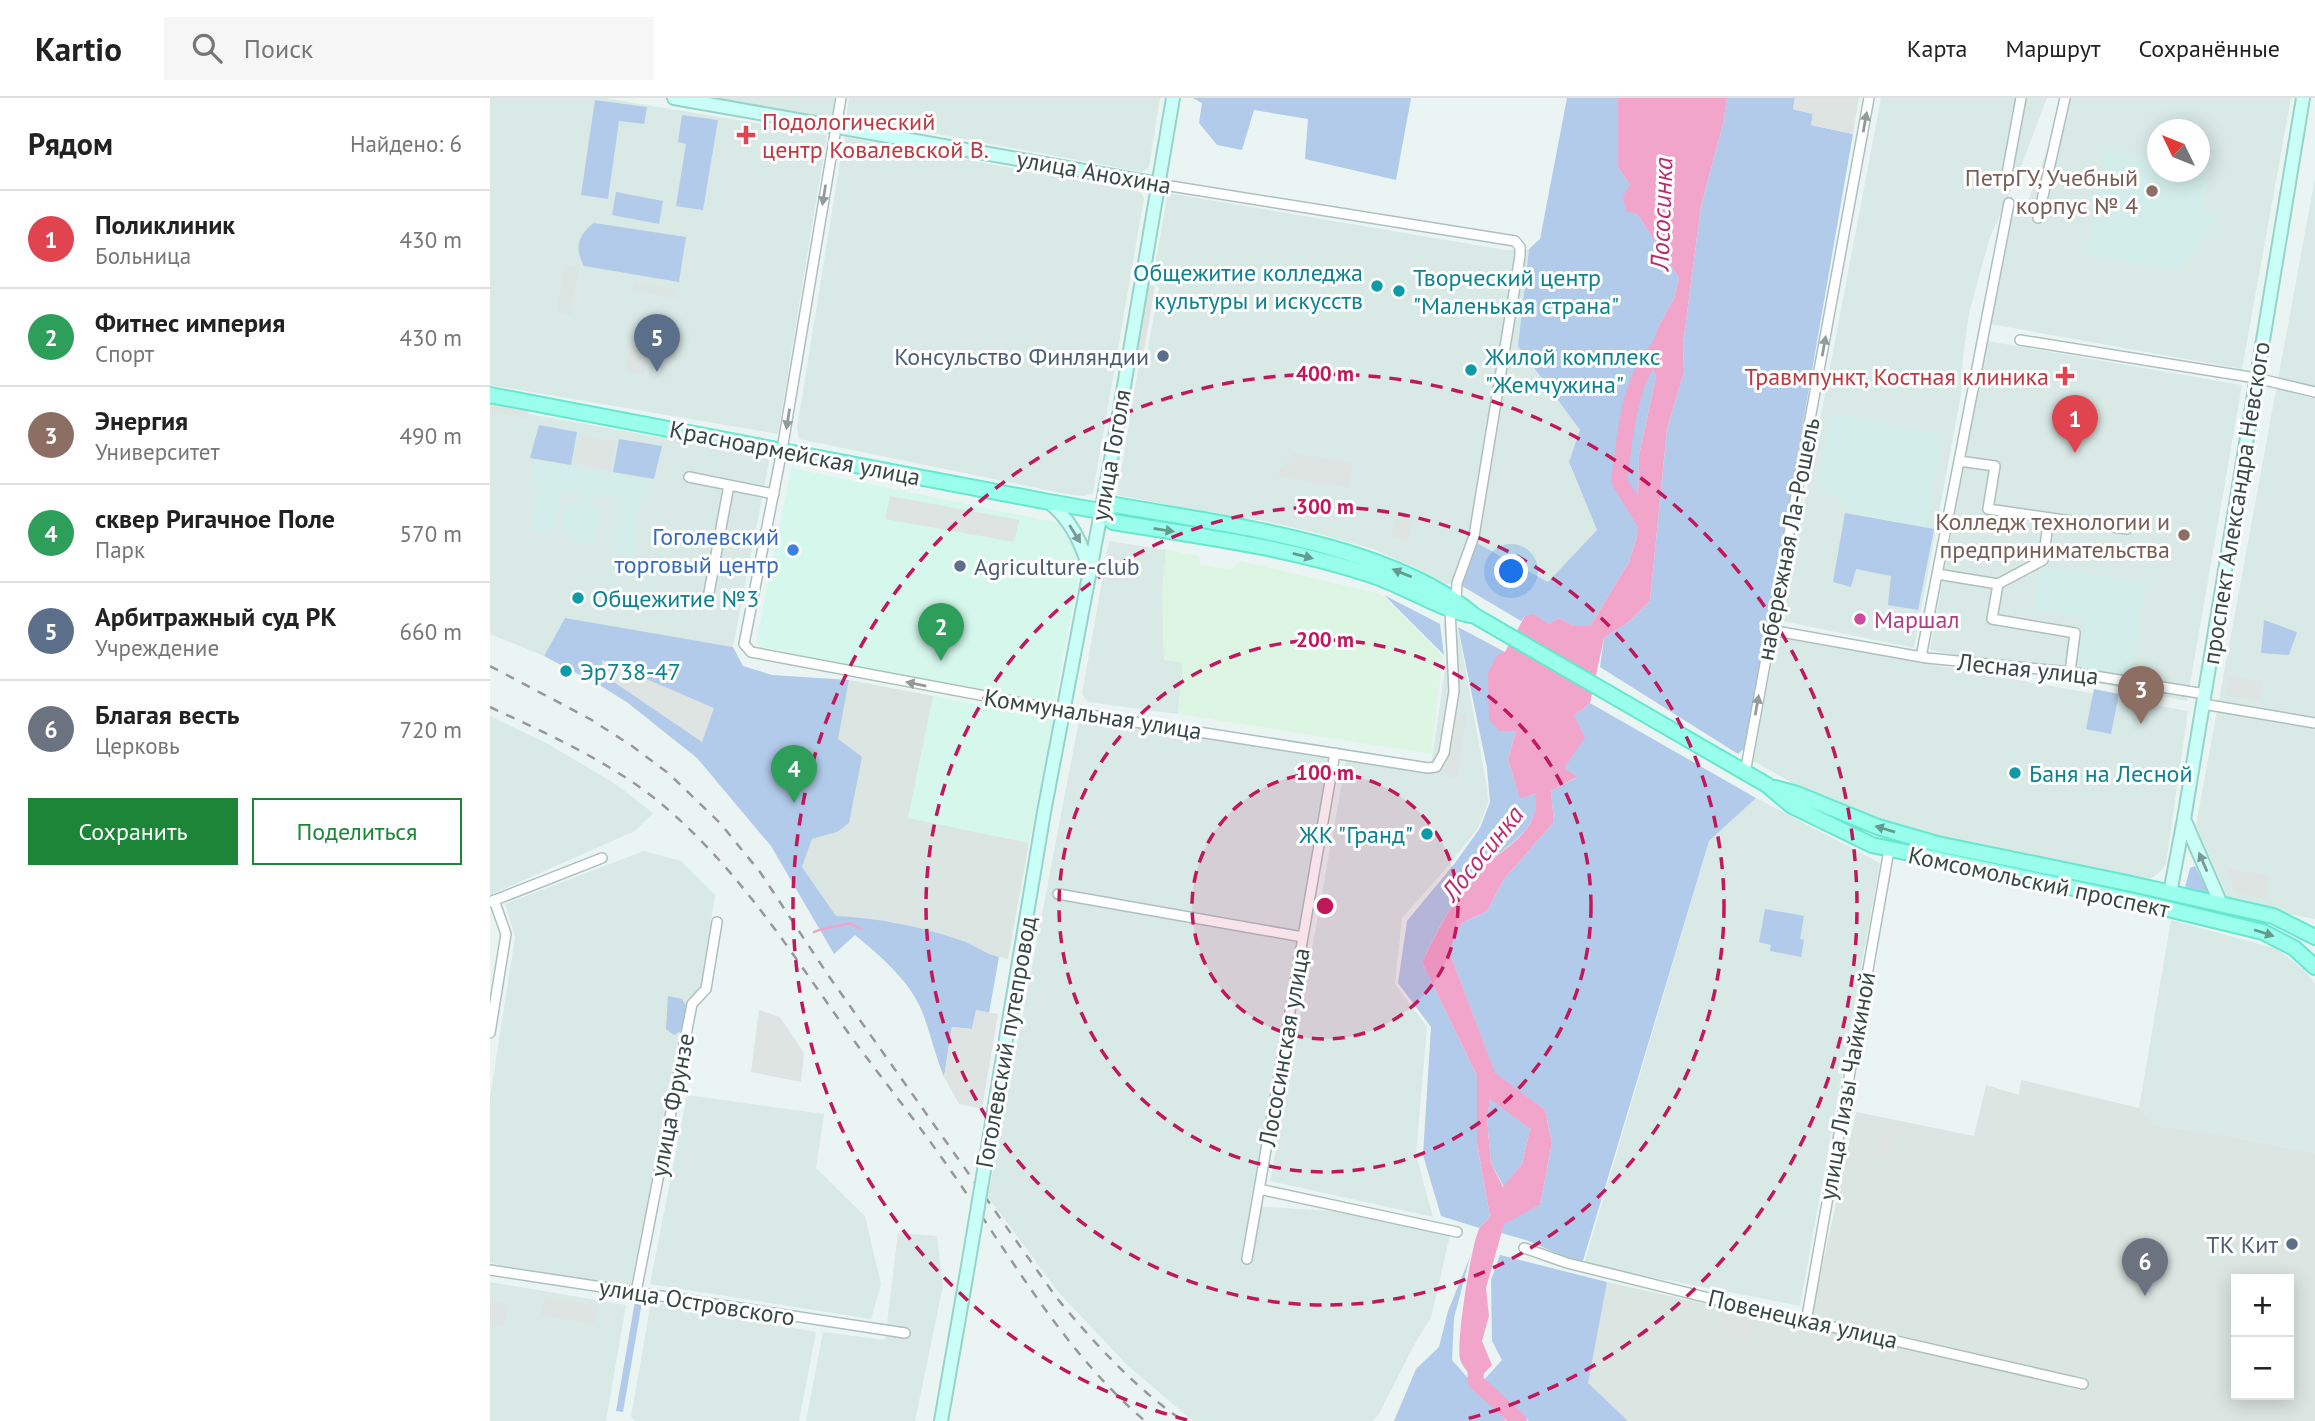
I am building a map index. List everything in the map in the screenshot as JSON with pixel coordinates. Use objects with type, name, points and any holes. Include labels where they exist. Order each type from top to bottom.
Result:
[{"type":"main road","name":"улица Анохина","points":[[674,98],[1158,184]]},
{"type":"main road","name":"улица Гоголя","points":[[1044,812],[1065,711],[1173,98]]},
{"type":"main road","name":"проспект Александра Невского","points":[[2166,908],[2184,819],[2303,98]]},
{"type":"main road","name":"Красноармейская улица","points":[[490,395],[1049,502],[1101,511],[1116,505],[1307,543],[1376,562],[1415,578],[1453,605],[1488,624]]},
{"type":"main road","points":[[1049,502],[1059,510],[1076,533],[1090,572]]},
{"type":"main road","name":"Комсомольский проспект","points":[[1488,624],[1767,785],[1792,806],[1872,845],[2166,908],[2263,932],[2294,948],[2315,967]]},
{"type":"main road","name":"Комсомольский проспект","points":[[1767,785],[1797,794],[1878,827],[1937,844],[2273,916],[2315,937]]},
{"type":"main road","name":"Гоголевский путепровод","points":[[941,1421],[1044,812]]},
{"type":"main road","points":[[2184,819],[2221,904]]},
{"type":"street","points":[[689,477],[774,494],[841,98]]},
{"type":"street","name":"набережная Ла-Рошель","points":[[1745,773],[1869,98]]},
{"type":"street","points":[[2006,179],[2021,98]]},
{"type":"street","points":[[2038,218],[2065,98]]},
{"type":"street","name":"улица Анохина","points":[[1158,184],[1515,241],[1520,247],[1474,536],[1457,583],[1453,605]]},
{"type":"street","points":[[1921,657],[2009,203]]},
{"type":"street","points":[[2020,340],[2256,378],[2315,392]]},
{"type":"street","points":[[1959,461],[1995,466],[1988,509],[2127,528]]},
{"type":"street","points":[[708,598],[729,485]]},
{"type":"street","name":"Коммунальная улица","points":[[774,494],[744,644],[751,652],[1065,711],[1428,768],[1436,767],[1441,763],[1444,753],[1454,691],[1453,605]]},
{"type":"street","points":[[1937,574],[1998,584],[2043,560],[2049,518]]},
{"type":"street","points":[[1998,584],[1992,619],[2076,633],[2070,672]]},
{"type":"street","name":"Лесная улица","points":[[1770,630],[1921,657],[2070,672],[2315,723]]},
{"type":"street","name":"Лососинская улица","points":[[1247,1259],[1335,752]]},
{"type":"street","points":[[1833,827],[1839,811]]},
{"type":"street","name":"улица Лизы Чайкиной","points":[[1806,1322],[1889,850]]},
{"type":"street","points":[[490,1033],[506,934],[492,901],[602,858]]},
{"type":"street","points":[[1058,894],[1303,937]]},
{"type":"street","name":"улица Фрунзе","points":[[636,1292],[692,1004],[706,989],[717,922]]},
{"type":"street","points":[[1259,1189],[1457,1232]]},
{"type":"street","name":"Повенецкая улица","points":[[1524,1248],[1567,1263],[1806,1322],[1848,1329],[2083,1384]]},
{"type":"street","name":"улица Островского","points":[[490,1270],[905,1333]]},
{"type":"shaded area","points":[[490,98],[604,98],[827,135],[778,434],[490,385]]},
{"type":"shaded area","points":[[702,98],[835,98],[832,117],[829,119]]},
{"type":"shaded area","points":[[849,98],[1160,98],[1149,167],[1142,172],[846,117]]},
{"type":"shaded area","points":[[1193,98],[1411,98],[1396,180],[1305,159],[1308,119],[1254,110],[1242,150],[1217,145],[1199,123],[1202,103]]},
{"type":"shaded area","points":[[1567,98],[1618,98],[1618,167],[1630,185],[1637,214],[1679,278],[1674,299],[1659,325],[1651,361],[1656,377],[1639,455],[1637,537],[1629,562],[1590,626],[1573,626],[1559,618],[1550,624],[1525,616],[1521,621],[1457,583],[1477,543],[1548,582],[1597,530],[1569,462],[1580,430],[1518,346],[1529,249],[1540,239]]},
{"type":"shaded area","points":[[1727,98],[1795,98],[1793,109],[1813,114],[1811,125],[1853,134],[1747,746],[1738,754],[1600,667],[1604,638],[1630,621],[1650,601],[1667,429],[1684,372],[1683,344],[1701,206],[1723,124]]},
{"type":"shaded area","points":[[1795,98],[1859,98],[1853,134],[1811,125],[1813,114],[1793,109]]},
{"type":"shaded area","points":[[1881,98],[2047,98],[2017,177],[1990,237],[1969,313],[1961,394],[1914,648],[1782,621]]},
{"type":"shaded area","points":[[2066,98],[2291,98],[2242,369],[1990,324],[2001,261],[2012,219],[2029,199]]},
{"type":"shaded area","points":[[595,100],[647,107],[644,124],[619,121],[608,199],[581,195]]},
{"type":"shaded area","points":[[682,115],[718,120],[703,210],[676,206],[686,144],[678,142]]},
{"type":"shaded area","points":[[844,137],[1140,192],[1144,198],[1093,493],[1084,496],[1066,494],[799,439],[797,428]]},
{"type":"shaded area","name":"ПетрГУ, Учебный корпус № 4","points":[[2107,148],[2147,155],[2147,182],[2207,182],[2202,211],[2219,213],[2181,270],[2087,256]]},
{"type":"shaded area","points":[[2315,178],[2315,919],[2230,903],[2196,825]]},
{"type":"shaded area","points":[[616,192],[663,201],[659,224],[612,215]]},
{"type":"shaded area","points":[[1168,193],[1505,250],[1529,249],[1518,346],[1580,430],[1569,463],[1597,530],[1548,582],[1477,543],[1457,583],[1445,584],[1373,549],[1309,531],[1117,495],[1138,369],[1145,364],[1159,288],[1152,282]]},
{"type":"shaded area","points":[[594,223],[686,237],[679,282],[584,266],[579,253],[579,242],[584,232]]},
{"type":"shaded area","points":[[564,265],[578,267],[571,315],[557,313]]},
{"type":"shaded area","points":[[634,282],[678,289],[676,298],[632,291]]},
{"type":"shaded area","points":[[1147,285],[1155,286],[1142,363],[1134,362]]},
{"type":"shaded area","points":[[1987,341],[2242,385],[2187,701],[1930,650]]},
{"type":"shaded area","points":[[630,346],[648,350],[643,375],[625,371]]},
{"type":"shaded area","points":[[490,402],[529,410],[527,418],[490,411]]},
{"type":"shaded area","points":[[490,407],[770,457],[733,647],[565,618],[544,656],[490,634]]},
{"type":"shaded area","points":[[1832,413],[1944,435],[1916,576],[1843,565],[1853,510],[1819,484]]},
{"type":"shaded area","points":[[539,425],[577,432],[571,465],[530,458]]},
{"type":"shaded area","points":[[579,435],[616,442],[611,471],[573,463]]},
{"type":"shaded area","points":[[619,439],[662,446],[654,479],[613,472]]},
{"type":"shaded area","points":[[1294,453],[1353,463],[1349,488],[1276,476]]},
{"type":"shaded area","points":[[534,461],[650,481],[647,502],[639,501],[632,558],[611,554],[621,497],[592,493],[589,506],[602,509],[596,544],[572,540],[573,534],[560,532],[565,502],[582,505],[585,491],[562,487],[553,534],[531,530],[539,484],[531,482]]},
{"type":"shaded area","points":[[791,468],[1063,524],[1082,560],[1054,701],[893,675],[761,647],[757,638]]},
{"type":"shaded area","points":[[890,496],[1019,520],[1014,542],[885,519]]},
{"type":"shaded area","points":[[1845,513],[1934,529],[1918,610],[1888,605],[1891,576],[1856,569],[1851,587],[1833,582]]},
{"type":"shaded area","points":[[1395,517],[1412,521],[1408,540],[1391,536]]},
{"type":"shaded area","points":[[1109,541],[1166,550],[1162,592],[1164,660],[1183,662],[1178,714],[1088,702],[1082,694]]},
{"type":"shaded area","points":[[1166,550],[1199,556],[1200,565],[1232,570],[1240,561],[1381,594],[1443,656],[1431,754],[1178,714],[1183,663],[1164,660],[1162,592]]},
{"type":"shaded area","points":[[2041,566],[2147,582],[2129,674],[2085,669],[2077,663],[2084,618],[2032,610]]},
{"type":"shaded area","points":[[1384,595],[1440,624],[1444,655]]},
{"type":"shaded area","points":[[565,618],[733,647],[743,666],[772,675],[849,680],[838,739],[862,757],[849,823],[837,832],[812,839],[802,867],[836,916],[883,921],[929,931],[965,942],[999,957],[989,1013],[976,1011],[972,1029],[952,1027],[944,1077],[921,1009],[909,988],[883,959],[855,935],[834,954],[771,846],[697,758],[628,703],[544,656]]},
{"type":"shaded area","points":[[2264,620],[2297,632],[2289,655],[2261,653]]},
{"type":"shaded area","points":[[1443,623],[1458,629],[1488,803],[1478,828],[1402,918],[1395,984],[1427,1027],[1416,1155],[1433,1217],[1270,1181],[1346,760],[1430,773],[1447,655]]},
{"type":"shaded area","points":[[1458,627],[1505,652],[1516,731],[1508,760],[1520,797],[1536,794],[1536,808],[1531,821],[1513,842],[1469,881],[1422,962],[1477,1076],[1477,1143],[1490,1217],[1479,1228],[1441,1216],[1423,1155],[1431,1027],[1398,983],[1407,921],[1480,828],[1490,802],[1487,768]]},
{"type":"shaded area","points":[[1777,636],[2188,711],[2166,864],[2152,878],[2141,881],[2050,864],[1899,828],[1830,803],[1753,761]]},
{"type":"shaded area","points":[[602,660],[714,708],[702,742],[602,674]]},
{"type":"shaded area","points":[[2229,676],[2263,682],[2259,701],[2225,695]]},
{"type":"shaded area","points":[[849,680],[933,696],[908,818],[1029,843],[1008,959],[990,955],[963,941],[895,922],[836,916],[802,867],[812,839],[837,832],[838,739]]},
{"type":"shaded area","points":[[2094,689],[2119,694],[2111,734],[2086,729]]},
{"type":"shaded area","points":[[933,696],[1058,721],[1029,843],[908,818]]},
{"type":"shaded area","points":[[1590,703],[1756,798],[1709,841],[1582,1264],[1526,1240],[1501,1233],[1504,1223],[1540,1205],[1552,1143],[1545,1110],[1495,1074],[1449,951],[1462,923],[1487,911],[1504,879],[1554,822],[1551,791],[1576,778],[1563,768],[1574,716]]},
{"type":"shaded area","points":[[1454,713],[1467,715],[1457,778],[1444,776]]},
{"type":"shaded area","points":[[1080,715],[1331,755],[1250,1206],[1333,1211],[1450,1235],[1431,1318],[1373,1421],[1193,1421],[1127,1365],[1059,1293],[988,1197]]},
{"type":"shaded area","points":[[490,716],[548,744],[614,783],[653,813],[635,831],[490,895]]},
{"type":"shaded area","points":[[1756,798],[1880,863],[1800,1306],[1584,1264],[1709,841]]},
{"type":"shaded area","points":[[644,851],[681,861],[715,895],[701,985],[690,999],[630,1288],[490,1263],[490,1098],[515,937],[505,904]]},
{"type":"shaded area","points":[[2195,866],[2209,894],[2206,899],[2184,891],[2190,868]]},
{"type":"shaded area","points":[[2226,868],[2270,876],[2266,899],[2236,893]]},
{"type":"shaded area","points":[[1765,909],[1804,916],[1800,939],[1804,940],[1801,957],[1770,951],[1771,945],[1759,942]]},
{"type":"shaded area","points":[[2171,920],[2277,949],[2304,970],[2315,984],[2315,1153],[2155,1125],[2139,1108]]},
{"type":"shaded area","points":[[668,996],[682,999],[686,1006],[681,1031],[674,1035],[666,1029]]},
{"type":"shaded area","points":[[759,1010],[780,1017],[804,1053],[801,1082],[751,1072]]},
{"type":"shaded area","points":[[976,1010],[998,1014],[982,1109],[959,1104],[944,1077],[952,1027],[972,1029]]},
{"type":"shaded area","points":[[2021,1080],[2139,1108],[2155,1125],[2315,1153],[2315,1421],[1628,1421],[1587,1383],[1607,1282],[1809,1327],[1856,1112],[1974,1136],[1986,1085],[2019,1095]]},
{"type":"shaded area","points":[[687,1095],[824,1114],[816,1168],[865,1216],[881,1284],[871,1319],[650,1284]]},
{"type":"shaded area","points":[[1490,1098],[1530,1129],[1522,1164],[1504,1187],[1491,1163],[1487,1119]]},
{"type":"shaded area","points":[[1882,1128],[1898,1132],[1892,1160],[1876,1157]]},
{"type":"shaded area","points":[[898,1233],[937,1236],[943,1286],[915,1421],[806,1421],[823,1332],[885,1340]]},
{"type":"shaded area","points":[[1500,1255],[1607,1282],[1588,1383],[1628,1421],[1529,1421],[1483,1381],[1502,1360],[1492,1341],[1491,1280]]},
{"type":"shaded area","points":[[1470,1257],[1454,1318],[1452,1360],[1506,1421],[1394,1421],[1416,1369],[1439,1347],[1448,1311]]},
{"type":"shaded area","points":[[490,1282],[626,1305],[606,1421],[490,1421]]},
{"type":"shaded area","points":[[545,1297],[598,1306],[594,1324],[541,1315]]},
{"type":"shaded area","points":[[490,1301],[508,1304],[504,1326],[490,1323]]},
{"type":"shaded area","points":[[635,1301],[642,1302],[623,1412],[616,1411]]},
{"type":"shaded area","points":[[651,1302],[816,1332],[799,1421],[635,1421],[631,1417]]},
{"type":"shaded area","points":[[1723,1312],[1755,1319],[1751,1338],[1719,1332]]},
{"type":"water","points":[[1618,98],[1727,98],[1723,124],[1701,206],[1683,344],[1684,372],[1667,429],[1650,601],[1630,621],[1604,638],[1590,703],[1574,716],[1585,738],[1564,768],[1577,777],[1551,791],[1554,822],[1504,879],[1487,911],[1462,923],[1449,951],[1495,1073],[1545,1110],[1552,1143],[1540,1205],[1504,1224],[1486,1288],[1489,1316],[1482,1341],[1492,1365],[1476,1382],[1461,1362],[1459,1349],[1472,1254],[1479,1229],[1490,1217],[1477,1143],[1477,1076],[1422,962],[1449,910],[1469,881],[1524,832],[1536,808],[1535,794],[1520,798],[1508,760],[1516,731],[1499,731],[1489,719],[1488,673],[1497,655],[1505,652],[1525,616],[1533,614],[1549,624],[1559,618],[1573,626],[1590,626],[1629,562],[1637,537],[1639,455],[1656,377],[1651,362],[1647,359],[1659,325],[1674,299],[1679,278],[1637,214],[1626,211],[1623,196],[1630,185],[1618,167]],"holes":[[[1490,1099],[1530,1129],[1522,1164],[1503,1187],[1491,1163],[1487,1119]]]},
{"type":"waterway","name":"Лососинка","points":[[1648,528],[1619,481],[1626,427],[1635,391],[1650,359],[1661,345]]},
{"type":"waterway","points":[[814,932],[850,923],[861,929]]},
{"type":"waterway","name":"Лососинка","points":[[1475,1362],[1476,1382],[1519,1421]]},
{"type":"railway","points":[[490,666],[590,719],[632,746],[668,773],[720,823],[760,872],[828,975],[1056,1297],[1115,1364],[1183,1421]]},
{"type":"railway","points":[[490,707],[624,776],[664,806],[717,857],[763,913],[847,1031],[926,1135],[1064,1334],[1089,1365],[1145,1421]]},
{"type":"place","name":"Подологический центр Ковалевской В.","points":[[746,135]]},
{"type":"place","name":"ПетрГУ, Учебный корпус № 4","points":[[2152,191]]},
{"type":"place","name":"Общежитие колледжа культуры и искусств","points":[[1377,286]]},
{"type":"place","name":"Творческий центр \"Маленькая страна\"","points":[[1399,291]]},
{"type":"place","name":"Консульство Финляндии","points":[[1163,356]]},
{"type":"place","name":"Жилой комплекс \"Жемчужина\"","points":[[1471,370]]},
{"type":"place","name":"Арбитражный суд РК","points":[[657,372]]},
{"type":"place","name":"Травмпункт, Костная клиника","points":[[2065,376]]},
{"type":"place","name":"Поликлиник","points":[[2075,453]]},
{"type":"place","name":"Колледж технологии и предпринимательства","points":[[2184,535]]},
{"type":"place","name":"Гоголевский торговый центр","points":[[793,550]]},
{"type":"place","name":"Agriculture-club","points":[[960,566]]},
{"type":"place","name":"Общежитие №3","points":[[578,598]]},
{"type":"place","name":"Маршал","points":[[1860,619]]},
{"type":"place","name":"Фитнес империя","points":[[941,661]]},
{"type":"place","name":"Эр738-47","points":[[566,671]]},
{"type":"place","name":"Энергия","points":[[2141,724]]},
{"type":"place","name":"Баня на Лесной","points":[[2015,773]]},
{"type":"place","name":"сквер Ригачное Поле","points":[[794,803]]},
{"type":"place","name":"ЖК \"Гранд\"","points":[[1427,834]]},
{"type":"place","name":"ТК Кит","points":[[2292,1244]]},
{"type":"place","name":"Благая весть","points":[[2145,1296]]}]
